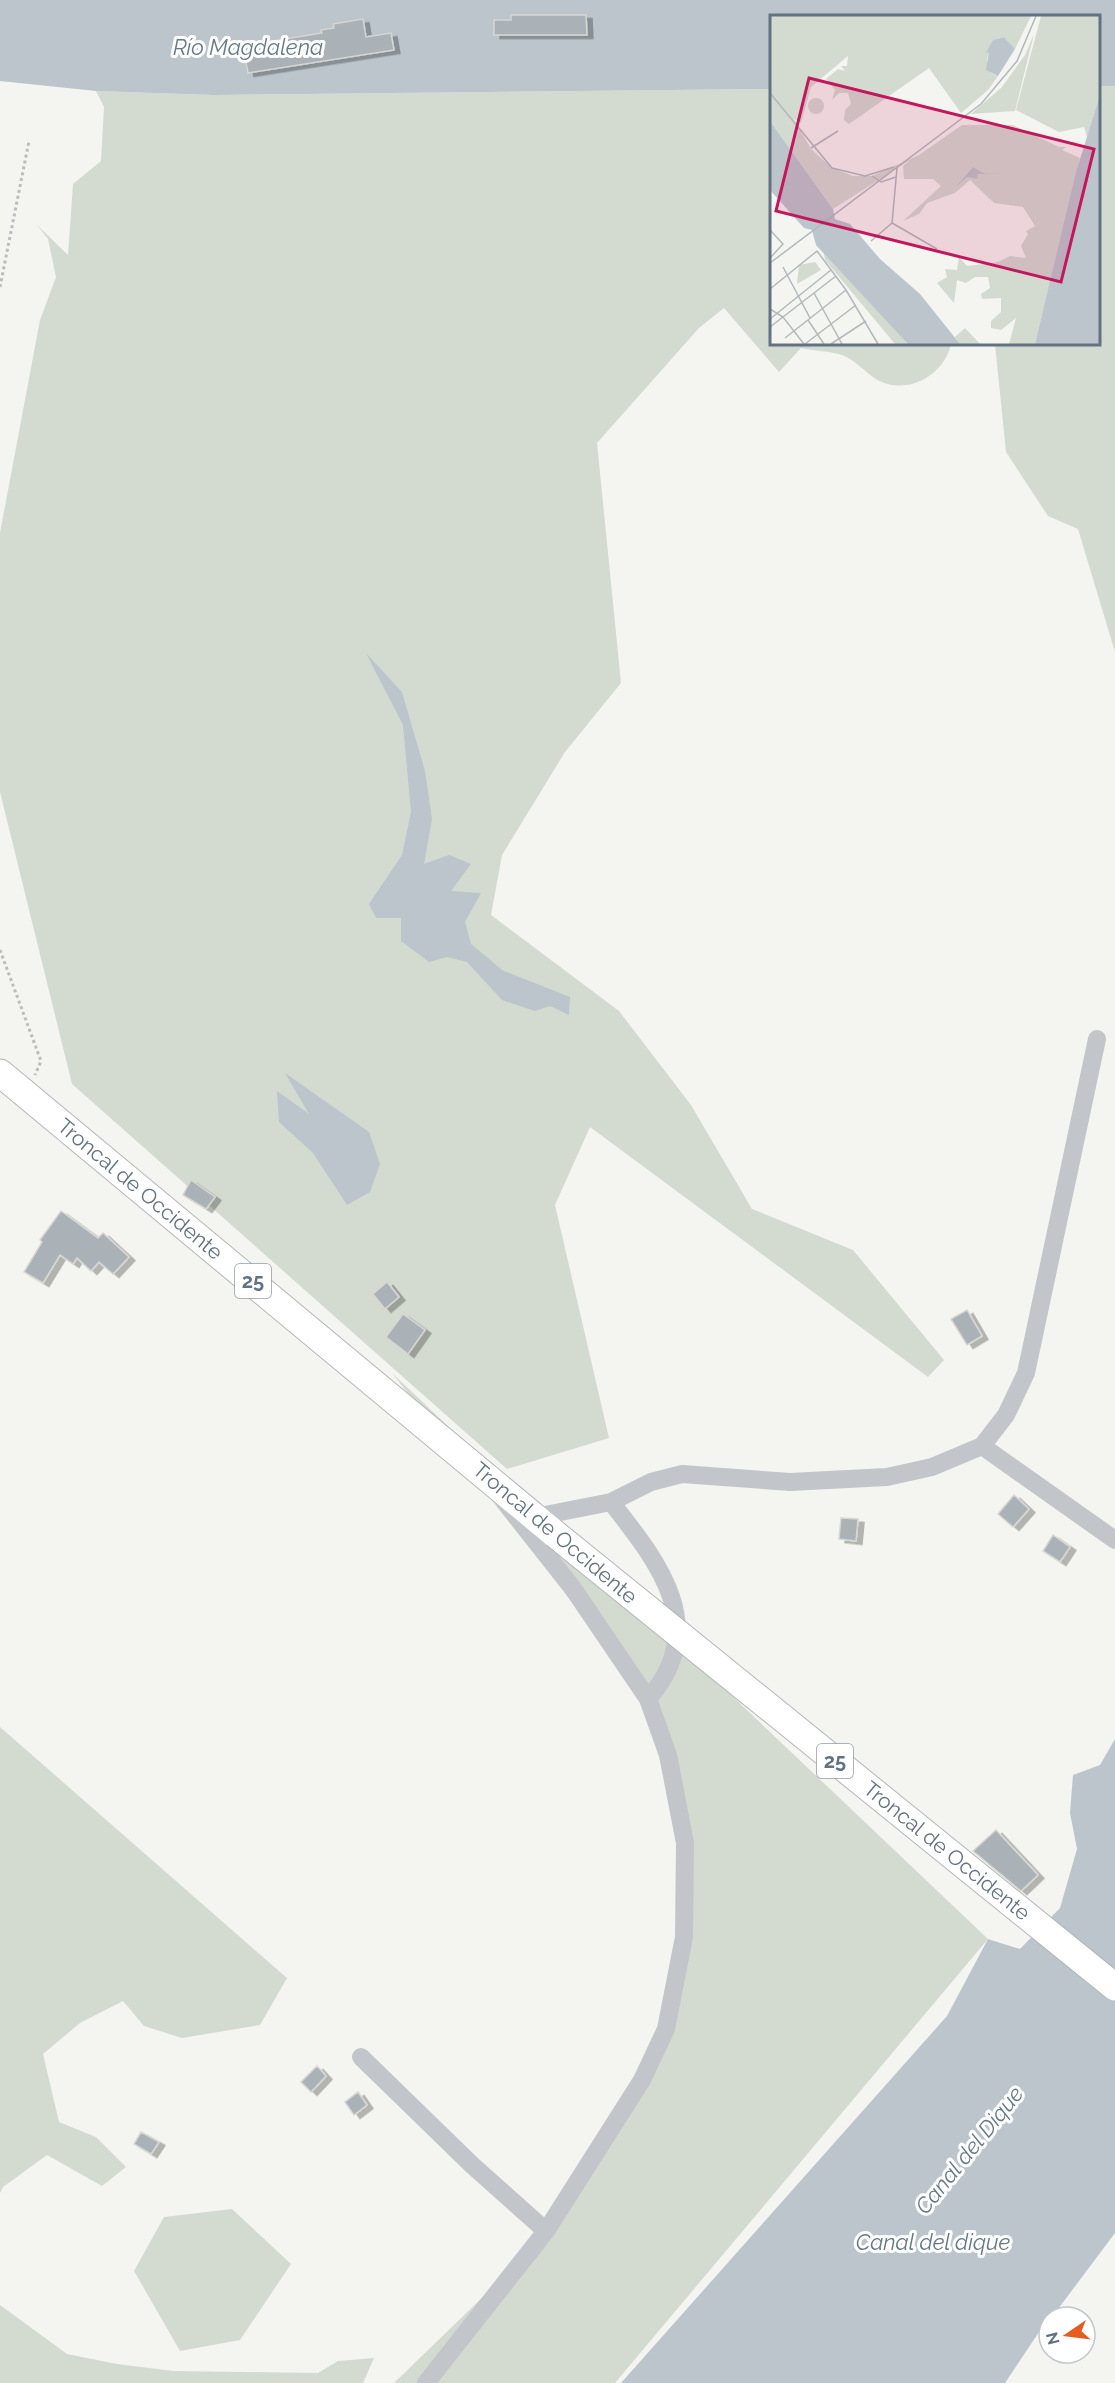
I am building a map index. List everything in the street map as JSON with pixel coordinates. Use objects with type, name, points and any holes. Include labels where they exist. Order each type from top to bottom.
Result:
[{"type":"highway","name":"Troncal de Occidente","points":[[0,1073],[545,1526],[1115,1987]]},
{"type":"street","points":[[545,1526],[611,1502],[651,1482],[682,1474],[790,1482],[887,1477],[932,1467],[982,1446],[1006,1415],[1026,1373],[1097,1039]]},
{"type":"street","points":[[982,1446],[1115,1540]]},
{"type":"street","points":[[426,2383],[546,2231],[642,2080],[666,2030],[677,1983],[684,1937],[685,1844],[668,1755],[648,1699],[572,1587],[506,1506],[504,1490]]},
{"type":"street","points":[[611,1502],[661,1569],[676,1615],[671,1665],[666,1676],[648,1699]]},
{"type":"street","points":[[361,2057],[472,2165],[546,2231]]},
{"type":"path","points":[[0,287],[29,141]]},
{"type":"path","points":[[0,950],[41,1060],[36,1075],[22,1090]]},
{"type":"shaded area","points":[[1100,86],[1115,86],[1115,652],[1078,529],[1048,516],[1006,452],[995,345],[1100,345]]},
{"type":"shaded area","points":[[770,89],[770,345],[951,345],[948,354],[935,371],[926,378],[906,385],[879,381],[842,355],[801,348],[779,372],[724,308],[699,328],[597,443],[621,683],[565,752],[502,855],[491,915],[619,1011],[691,1105],[752,1209],[853,1250],[944,1360],[928,1377],[590,1127],[555,1205],[609,1438],[507,1469],[72,1084],[0,792],[0,533],[40,320],[56,277],[48,239],[37,225],[68,255],[73,184],[101,161],[104,107],[96,91],[214,95]]},
{"type":"shaded area","points":[[392,1373],[988,1939],[615,2383],[394,2383],[554,2228],[666,2029],[686,1890],[648,1699]]},
{"type":"shaded area","points":[[0,1727],[287,1978],[260,2025],[182,2038],[144,2026],[123,2001],[80,2023],[43,2054],[59,2122],[96,2137],[126,2167],[102,2186],[47,2155],[3,2187],[0,2193]]},
{"type":"shaded area","points":[[232,2209],[291,2264],[240,2340],[180,2351],[134,2271],[164,2217]]},
{"type":"shaded area","points":[[0,2305],[67,2354],[117,2364],[173,2371],[318,2373],[338,2361],[374,2358],[363,2383],[0,2383]]},
{"type":"water","name":"Río Magdalena","points":[[0,0],[1115,0],[1115,86],[1100,86],[1100,15],[770,15],[770,89],[214,95],[96,91],[0,81]]},
{"type":"water","points":[[366,653],[402,692],[425,771],[432,819],[424,864],[449,855],[471,864],[451,891],[481,893],[465,922],[471,944],[502,970],[570,997],[569,1015],[550,1006],[535,1011],[502,1000],[467,962],[447,957],[429,962],[401,941],[401,918],[376,918],[369,904],[402,855],[411,812],[403,725]]},
{"type":"water","points":[[285,1073],[369,1132],[380,1164],[370,1192],[347,1205],[313,1153],[279,1122],[277,1091],[309,1114]]},
{"type":"water","name":"Canal del dique","points":[[1115,1739],[1115,2233],[1061,2305],[1037,2305],[1037,2335],[1005,2383],[621,2383],[947,2016],[988,1939],[1020,1949],[1060,1908],[1077,1849],[1070,1813],[1073,1775],[1100,1765]]},
{"type":"building","points":[[511,15],[586,15],[587,35],[494,35],[494,20],[511,20]]},
{"type":"building","points":[[363,19],[366,37],[391,33],[394,50],[248,73],[243,46],[322,33],[321,30],[334,28],[333,24]]},
{"type":"building","points":[[191,1180],[215,1197],[206,1209],[183,1195]]},
{"type":"building","points":[[61,1211],[98,1238],[103,1233],[129,1257],[113,1274],[99,1262],[91,1271],[77,1258],[73,1264],[60,1255],[43,1283],[24,1272],[42,1242],[40,1240]]},
{"type":"building","points":[[387,1282],[399,1297],[385,1309],[373,1294]]},
{"type":"building","points":[[967,1310],[982,1336],[967,1345],[951,1319]]},
{"type":"building","points":[[403,1314],[425,1330],[408,1354],[386,1337]]},
{"type":"building","points":[[1014,1495],[1029,1509],[1013,1527],[998,1514]]},
{"type":"building","points":[[841,1518],[858,1519],[856,1541],[839,1539]]},
{"type":"building","points":[[1053,1535],[1070,1547],[1060,1562],[1043,1551]]},
{"type":"building","points":[[996,1830],[1038,1875],[1021,1891],[973,1851]]},
{"type":"building","points":[[317,2066],[326,2076],[311,2092],[301,2082]]},
{"type":"building","points":[[358,2092],[367,2105],[354,2115],[345,2102]]},
{"type":"building","points":[[141,2132],[159,2142],[151,2154],[134,2144]]},
{"type":"water label","name":"Canal del Dique","points":[[969,2150]]}]
